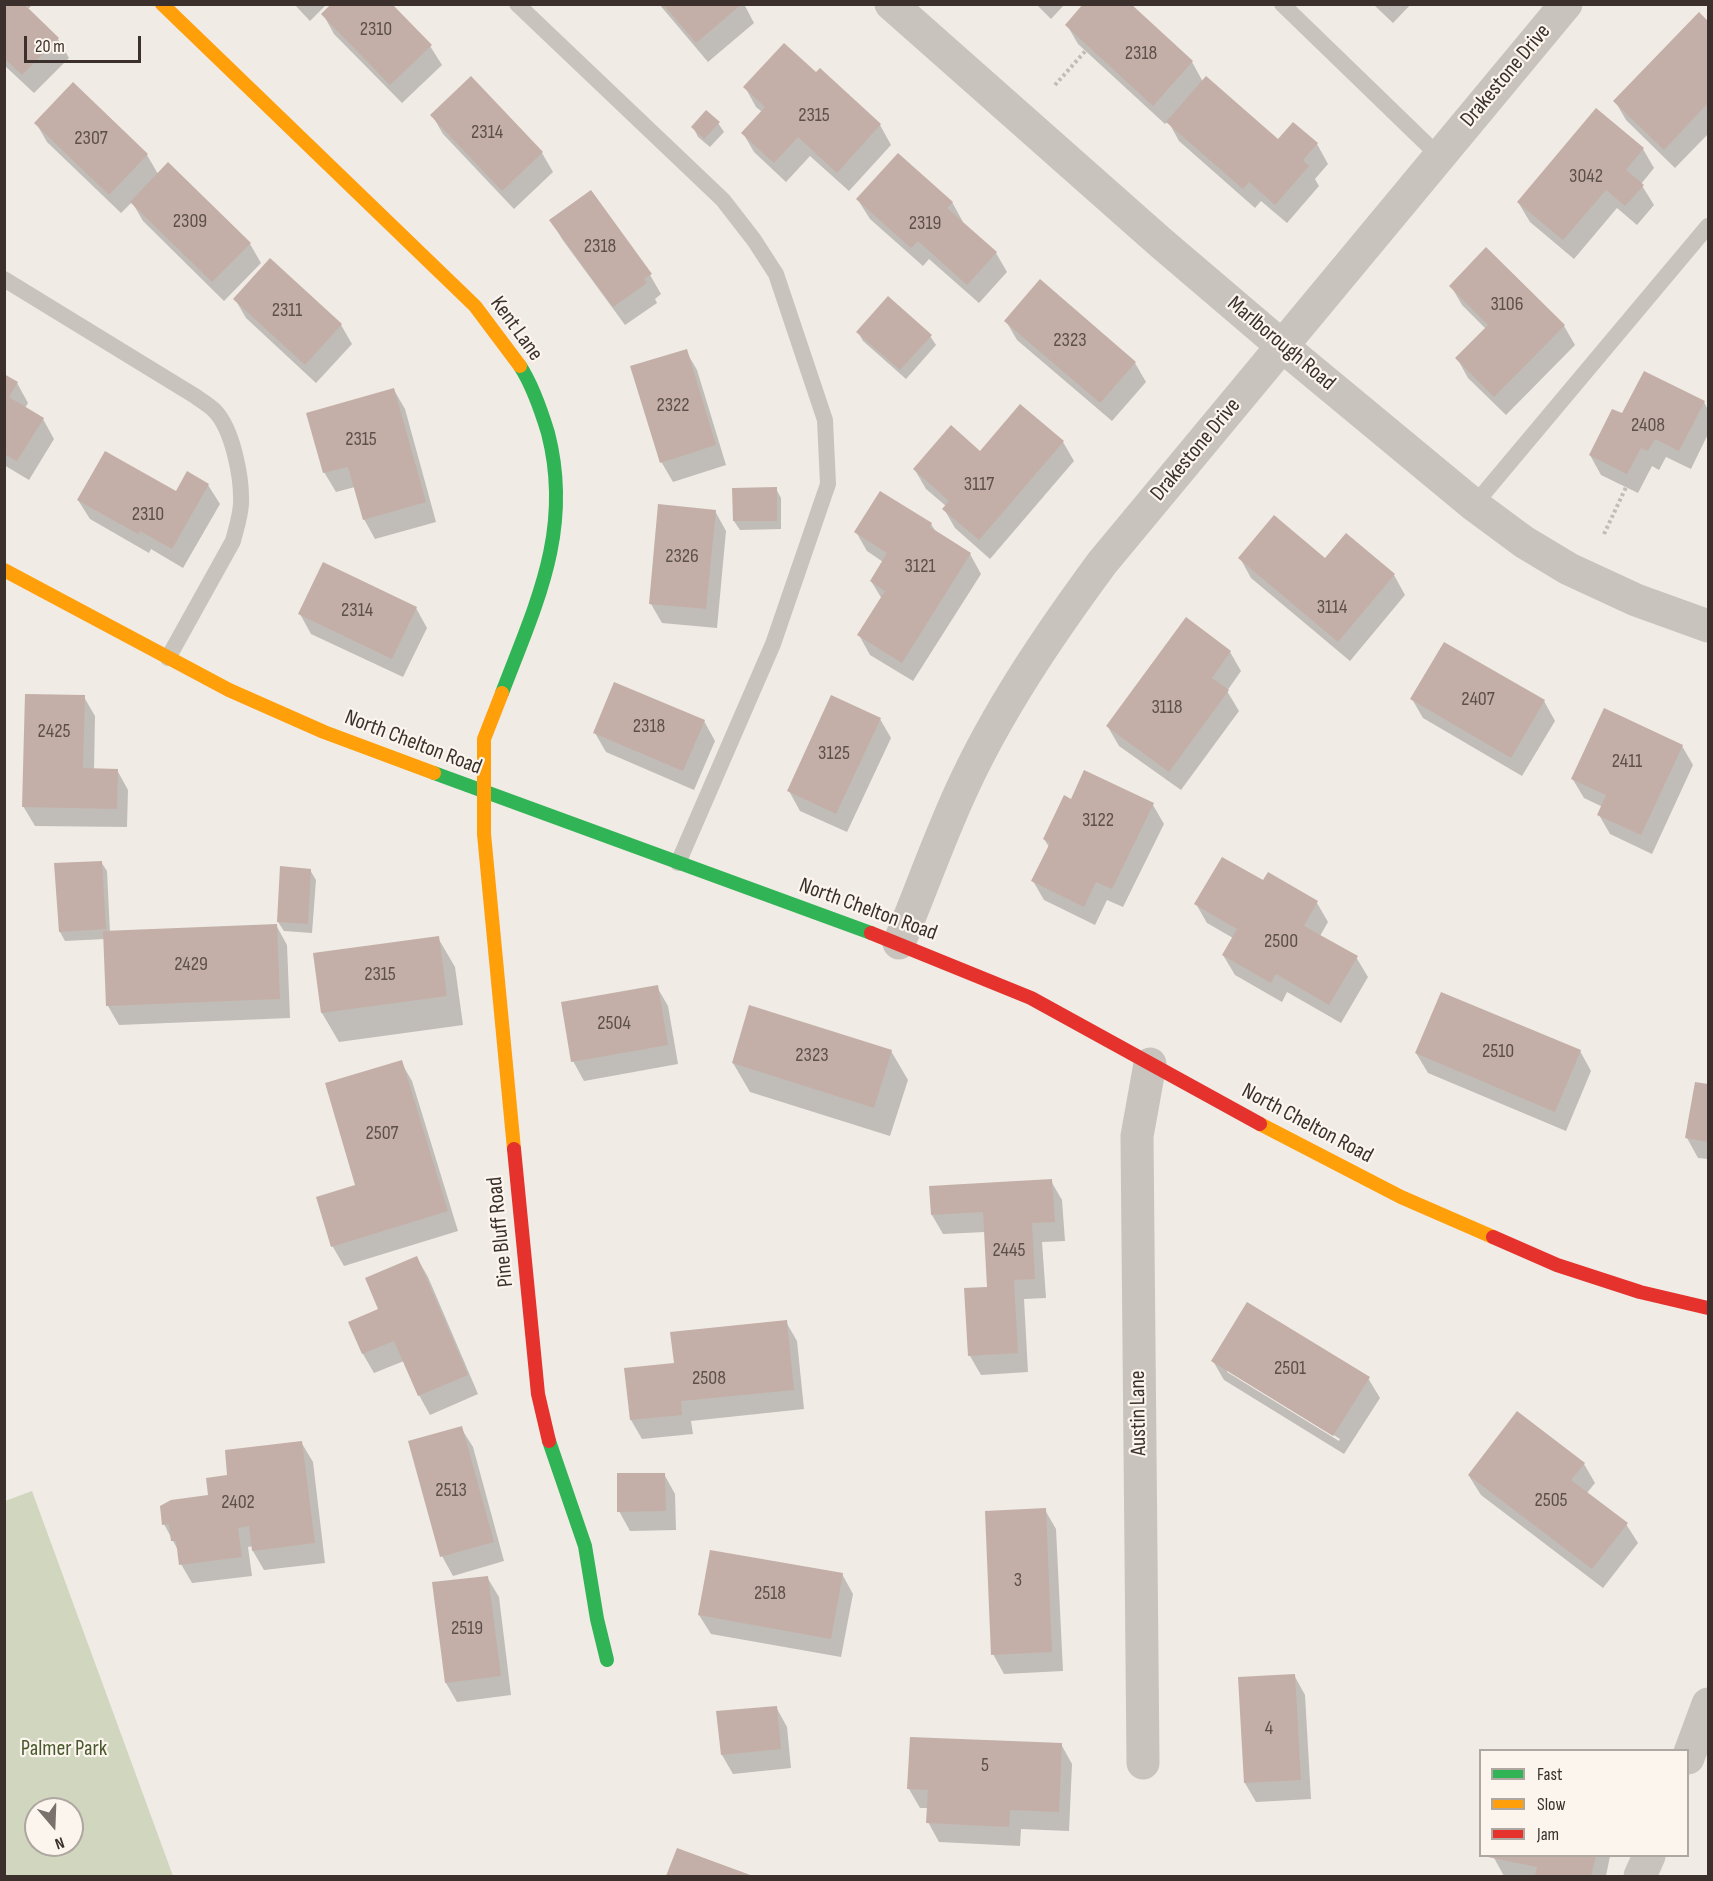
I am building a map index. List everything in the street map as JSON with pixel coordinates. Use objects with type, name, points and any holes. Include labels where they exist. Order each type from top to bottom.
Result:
[{"type":"street","name":"Kent Lane","points":[[162,4],[475,306],[525,374],[542,412],[552,450],[557,495],[554,540],[540,592],[484,739],[484,792]]},
{"type":"street","name":"Marlborough Road","points":[[891,4],[1030,129],[1282,346],[1474,505],[1524,542],[1569,569],[1645,604],[1708,626]]},
{"type":"street","name":"Drakestone Drive","points":[[899,944],[961,791],[1004,708],[1068,609],[1102,563],[1566,4]]},
{"type":"street","name":"North Chelton Road","points":[[4,570],[229,690],[324,732],[899,944],[1031,998],[1291,1141],[1401,1197],[1557,1265],[1640,1292],[1708,1308]]},
{"type":"street","name":"Pine Bluff Road","points":[[484,792],[484,834],[538,1394],[552,1454],[585,1546],[597,1619],[607,1660]]},
{"type":"street","name":"Austin Lane","points":[[1143,1763],[1137,1136],[1150,1064]]},
{"type":"street","points":[[1689,1755],[1708,1704]]},
{"type":"street","points":[[1640,1876],[1649,1857]]},
{"type":"lane","points":[[517,4],[723,200],[754,240],[776,274],[825,420],[828,484],[773,644],[678,863]]},
{"type":"lane","points":[[1282,4],[1439,156]]},
{"type":"lane","points":[[1474,505],[1708,226]]},
{"type":"lane","points":[[4,279],[195,396],[214,410],[224,423],[239,475],[241,503],[238,523],[232,542],[168,658]]},
{"type":"path","points":[[1055,85],[1089,47]]},
{"type":"path","points":[[1604,534],[1644,449]]},
{"type":"green space","name":"Palmer Park","points":[[32,1491],[173,1876],[5,1876],[5,1501]]},
{"type":"building","points":[[331,4],[392,4],[432,45],[390,85],[321,14]]},
{"type":"building","points":[[663,4],[742,4],[696,43]]},
{"type":"building","points":[[1083,4],[1131,4],[1193,61],[1153,106],[1065,25]]},
{"type":"building","points":[[4,5],[25,5],[59,38],[22,75],[4,58]]},
{"type":"building","points":[[1699,12],[1708,21],[1708,103],[1664,150],[1613,101]]},
{"type":"building","points":[[784,43],[816,72],[820,68],[881,124],[837,173],[798,137],[774,163],[741,133],[765,107],[743,87]]},
{"type":"building","points":[[471,76],[543,152],[502,191],[430,115]]},
{"type":"building","points":[[1206,76],[1278,139],[1293,122],[1318,143],[1303,160],[1309,166],[1275,205],[1249,182],[1243,189],[1166,122]]},
{"type":"building","points":[[73,82],[148,154],[109,195],[34,123]]},
{"type":"building","points":[[1596,108],[1644,148],[1626,170],[1644,185],[1625,206],[1606,190],[1563,240],[1517,202]]},
{"type":"building","points":[[706,110],[720,122],[704,139],[691,127]]},
{"type":"building","points":[[898,153],[953,202],[947,208],[997,252],[967,285],[918,241],[911,248],[856,199]]},
{"type":"building","points":[[168,162],[251,243],[212,282],[130,202]]},
{"type":"building","points":[[591,190],[652,274],[644,279],[647,283],[613,307],[549,220]]},
{"type":"building","points":[[1486,247],[1565,325],[1494,397],[1455,358],[1488,325],[1449,286]]},
{"type":"building","points":[[270,258],[342,324],[305,365],[233,299]]},
{"type":"building","points":[[1040,279],[1136,362],[1100,403],[1004,321]]},
{"type":"building","points":[[888,296],[932,335],[900,370],[856,332]]},
{"type":"building","points":[[687,349],[716,445],[660,463],[630,366]]},
{"type":"building","points":[[1644,371],[1705,401],[1679,451],[1655,439],[1648,451],[1641,448],[1627,474],[1589,455],[1612,409],[1622,413]]},
{"type":"building","points":[[4,374],[18,382],[9,397],[44,418],[17,461],[4,454]]},
{"type":"building","points":[[394,388],[426,502],[363,520],[348,467],[323,473],[306,413]]},
{"type":"building","points":[[1020,404],[1064,441],[979,540],[942,509],[949,501],[913,469],[951,425],[980,451]]},
{"type":"building","points":[[105,451],[176,491],[187,471],[209,484],[172,549],[140,531],[138,534],[77,500]]},
{"type":"building","points":[[777,487],[777,521],[733,521],[732,488]]},
{"type":"building","points":[[880,491],[932,523],[930,527],[971,553],[902,663],[857,635],[885,591],[870,581],[887,553],[854,532]]},
{"type":"building","points":[[658,504],[716,510],[706,609],[649,604]]},
{"type":"building","points":[[1274,515],[1325,558],[1346,533],[1395,574],[1338,642],[1238,558]]},
{"type":"building","points":[[323,562],[417,607],[392,659],[298,614]]},
{"type":"building","points":[[1186,617],[1231,651],[1212,678],[1229,690],[1169,772],[1106,726]]},
{"type":"building","points":[[1444,642],[1545,700],[1511,758],[1410,699]]},
{"type":"building","points":[[614,682],[705,720],[683,771],[593,733]]},
{"type":"building","points":[[25,694],[85,695],[83,768],[118,769],[117,809],[22,807]]},
{"type":"building","points":[[831,695],[881,718],[836,814],[787,791]]},
{"type":"building","points":[[1604,708],[1683,745],[1641,835],[1597,815],[1606,795],[1571,779]]},
{"type":"building","points":[[1084,770],[1154,803],[1112,889],[1096,882],[1084,907],[1031,881],[1050,843],[1043,839],[1064,795],[1071,799]]},
{"type":"building","points":[[1222,857],[1263,880],[1268,872],[1318,901],[1304,926],[1358,956],[1329,1005],[1276,974],[1271,983],[1222,955],[1237,929],[1194,904]]},
{"type":"building","points":[[102,861],[106,929],[59,932],[54,863]]},
{"type":"building","points":[[280,866],[311,869],[308,924],[277,922]]},
{"type":"building","points":[[277,924],[280,999],[106,1006],[103,931]]},
{"type":"building","points":[[439,936],[447,996],[321,1013],[313,953]]},
{"type":"building","points":[[658,985],[668,1045],[571,1062],[561,1002]]},
{"type":"building","points":[[1441,992],[1581,1050],[1555,1112],[1415,1053]]},
{"type":"building","points":[[749,1005],[892,1050],[874,1108],[732,1063]]},
{"type":"building","points":[[402,1060],[448,1211],[331,1247],[316,1197],[355,1185],[325,1083]]},
{"type":"building","points":[[1695,1082],[1708,1084],[1708,1142],[1685,1138]]},
{"type":"building","points":[[1052,1179],[1055,1222],[1032,1223],[1035,1279],[1014,1280],[1018,1353],[968,1356],[964,1288],[987,1287],[983,1212],[931,1215],[929,1186]]},
{"type":"building","points":[[417,1256],[468,1375],[418,1396],[394,1341],[362,1354],[348,1322],[378,1309],[365,1278]]},
{"type":"building","points":[[1247,1302],[1370,1377],[1333,1436],[1211,1361]]},
{"type":"building","points":[[787,1320],[794,1390],[681,1401],[682,1415],[630,1420],[624,1368],[674,1363],[670,1332]]},
{"type":"building","points":[[1517,1411],[1585,1463],[1571,1480],[1628,1523],[1592,1569],[1468,1475]]},
{"type":"building","points":[[462,1426],[494,1542],[440,1557],[408,1441]]},
{"type":"building","points":[[302,1441],[315,1543],[252,1551],[249,1526],[238,1528],[242,1557],[179,1565],[176,1541],[171,1541],[169,1524],[162,1525],[160,1506],[171,1500],[208,1495],[206,1478],[227,1475],[225,1450]]},
{"type":"building","points":[[617,1473],[665,1473],[666,1511],[617,1512]]},
{"type":"building","points":[[1046,1508],[1052,1652],[991,1655],[985,1511]]},
{"type":"building","points":[[710,1550],[843,1573],[831,1639],[698,1615]]},
{"type":"building","points":[[488,1576],[501,1676],[445,1683],[432,1582]]},
{"type":"building","points":[[1295,1674],[1301,1780],[1244,1783],[1238,1677]]},
{"type":"building","points":[[777,1706],[781,1749],[721,1755],[716,1711]]},
{"type":"building","points":[[910,1737],[1062,1743],[1059,1812],[1010,1810],[1009,1827],[926,1823],[928,1790],[907,1789]]},
{"type":"building","points":[[677,1848],[753,1876],[666,1876]]},
{"type":"building","points":[[1488,1857],[1596,1857],[1591,1876],[1535,1876],[1537,1867]]},
{"type":"traffic: fast","points":[[502,693],[538,597],[547,566],[556,502],[555,468],[548,433],[533,390],[520,366]]},
{"type":"traffic: fast","points":[[434,773],[871,933]]},
{"type":"traffic: fast","points":[[549,1441],[585,1546],[597,1619],[607,1660]]},
{"type":"traffic: slow","points":[[162,4],[475,306],[520,366]]},
{"type":"traffic: slow","points":[[4,570],[229,690],[324,732],[434,773]]},
{"type":"traffic: slow","points":[[502,693],[484,739],[484,834],[514,1149]]},
{"type":"traffic: slow","points":[[1260,1124],[1401,1197],[1493,1237]]},
{"type":"traffic: jam","points":[[871,933],[1031,998],[1260,1124]]},
{"type":"traffic: jam","points":[[514,1149],[538,1394],[549,1441]]},
{"type":"traffic: jam","points":[[1493,1237],[1557,1265],[1640,1292],[1708,1308]]}]
